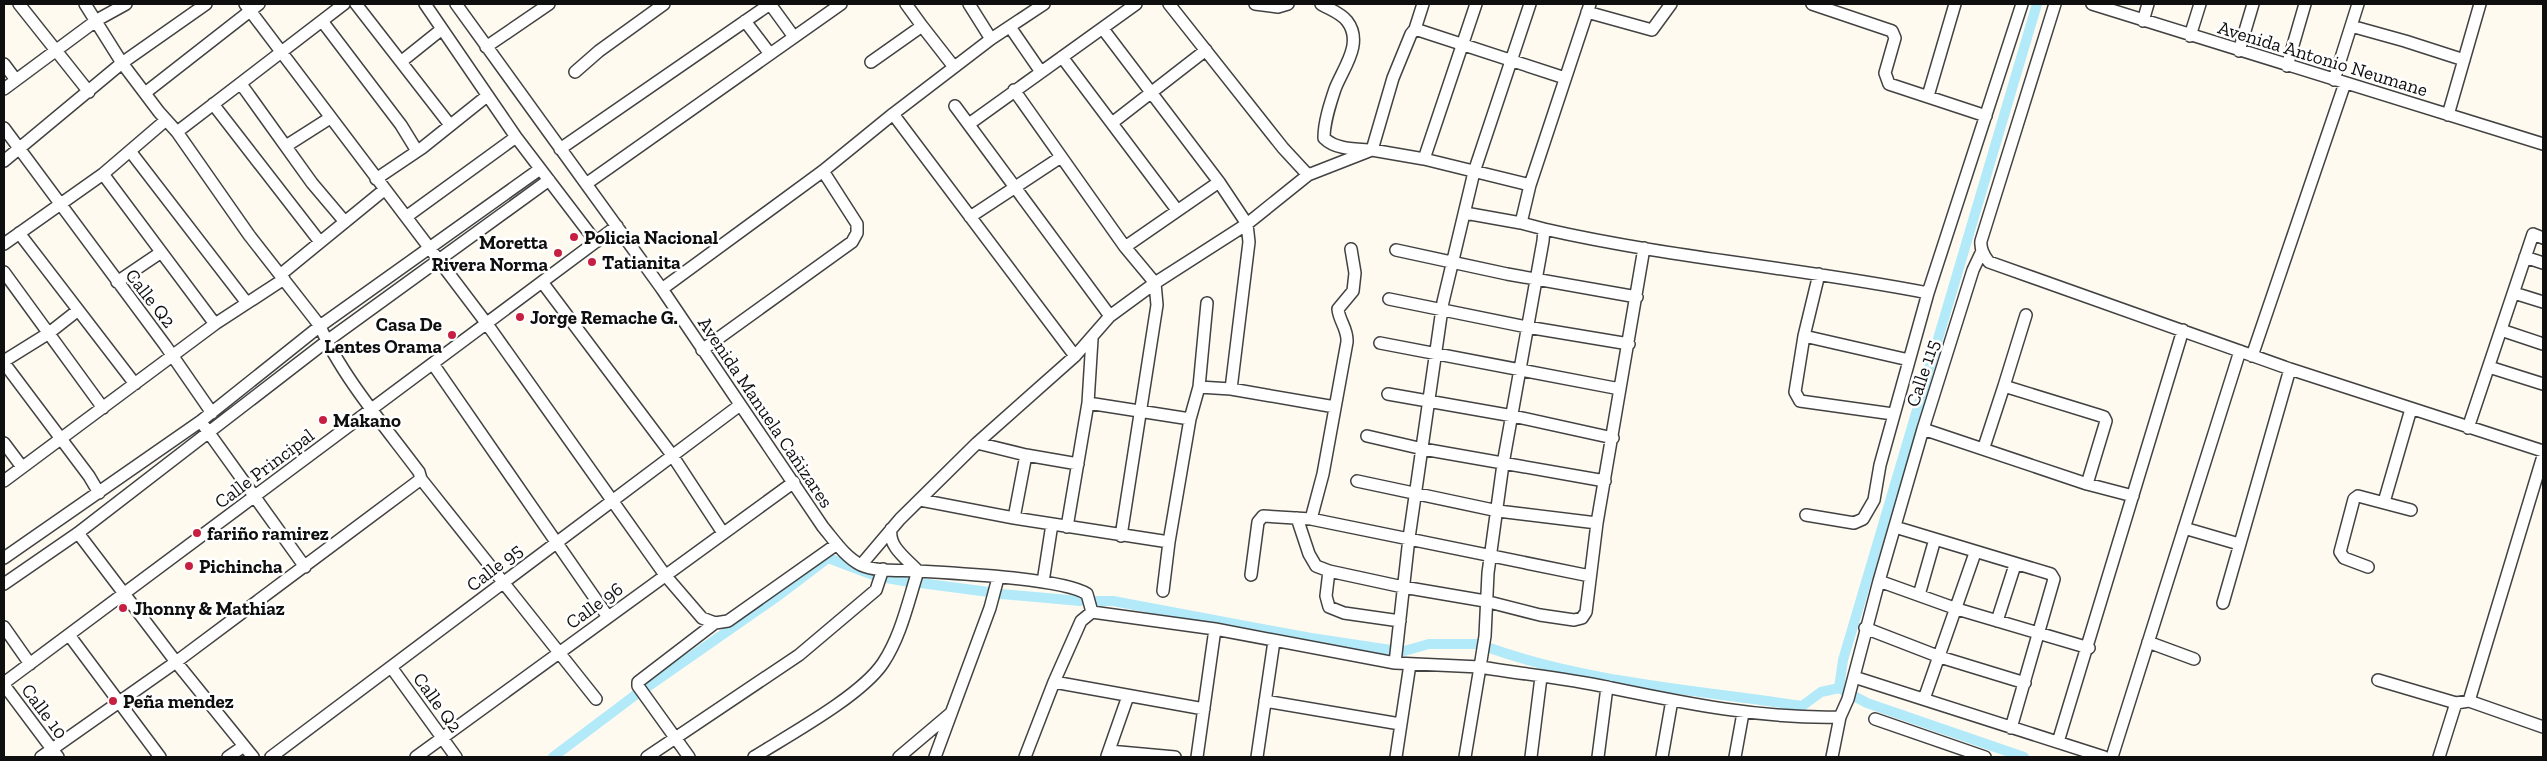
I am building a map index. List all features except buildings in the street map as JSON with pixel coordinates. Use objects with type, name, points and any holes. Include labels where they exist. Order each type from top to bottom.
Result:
[{"type":"street","points":[[19,4],[89,92]]},
{"type":"street","points":[[85,4],[97,20],[122,63],[177,132],[249,235],[320,326],[326,341],[372,409],[419,472],[421,479],[596,699]]},
{"type":"street","points":[[4,89],[97,20],[126,4]]},
{"type":"street","points":[[4,161],[122,63],[206,4]]},
{"type":"street","points":[[177,132],[344,4]]},
{"type":"street","points":[[356,4],[450,125]]},
{"type":"street","points":[[425,4],[516,137],[596,242]]},
{"type":"street","name":"Avenida Manuela Cañizares","points":[[456,4],[618,226],[823,527],[849,557],[861,565],[883,569],[1043,582],[1082,591],[1087,594],[1092,608]]},
{"type":"street","points":[[486,46],[549,4]]},
{"type":"street","points":[[575,72],[599,51],[664,4]]},
{"type":"street","points":[[560,148],[770,4],[794,37]]},
{"type":"street","points":[[586,184],[841,4]]},
{"type":"street","points":[[906,4],[954,68]]},
{"type":"street","points":[[969,4],[992,39]]},
{"type":"street","points":[[662,290],[823,171],[893,114],[992,39],[1044,4]]},
{"type":"street","points":[[969,124],[1014,90],[1103,30],[1136,4]]},
{"type":"street","points":[[1169,4],[1283,148],[1308,175]]},
{"type":"street","points":[[1255,4],[1278,7],[1288,4]]},
{"type":"street","points":[[1321,4],[1345,18],[1354,38],[1349,58],[1335,90],[1324,138],[1329,143],[1342,147],[1424,159],[1530,184]]},
{"type":"street","points":[[1372,150],[1393,78],[1411,34],[1416,29],[1423,4]]},
{"type":"street","points":[[1424,159],[1476,4]]},
{"type":"street","points":[[1395,663],[1409,538],[1442,309],[1474,172],[1530,4]]},
{"type":"street","points":[[1521,223],[1530,184],[1588,8],[1652,30],[1671,4]]},
{"type":"street","points":[[1812,4],[1892,31],[1895,38],[1885,73],[1887,81],[1897,88],[1928,96],[1986,116]]},
{"type":"street","points":[[1928,96],[1955,4]]},
{"type":"street","points":[[1806,515],[1854,523],[1863,519],[1869,513],[1874,500],[1880,465],[1893,414],[1928,293],[2022,4]]},
{"type":"street","name":"Calle 115","points":[[1832,757],[1840,717],[1848,699],[1865,628],[1923,429],[1973,270],[1982,251],[1981,240],[2055,4]]},
{"type":"street","name":"Avenida Antonio Neumane","points":[[2092,4],[2286,66],[2543,144]]},
{"type":"street","points":[[2143,21],[2148,4]]},
{"type":"street","points":[[2190,36],[2200,4]]},
{"type":"street","points":[[2239,51],[2254,4]]},
{"type":"street","points":[[2286,66],[2305,4]]},
{"type":"street","points":[[2252,356],[2339,82],[2351,26],[2358,4]]},
{"type":"street","points":[[2448,115],[2464,60],[2476,5]]},
{"type":"street","points":[[145,93],[195,56],[251,6],[281,53],[487,324],[611,502],[665,575],[702,618],[715,623]]},
{"type":"street","points":[[322,21],[401,125],[418,151]]},
{"type":"street","points":[[745,21],[770,54]]},
{"type":"street","points":[[872,62],[922,26]]},
{"type":"street","points":[[2351,26],[2464,60]]},
{"type":"street","points":[[1010,27],[1041,72]]},
{"type":"street","points":[[402,61],[442,29]]},
{"type":"street","points":[[1416,29],[1510,62],[1565,78]]},
{"type":"street","points":[[1103,30],[1219,182],[1247,224],[1249,242],[1231,388]]},
{"type":"street","points":[[1112,123],[1206,50]]},
{"type":"street","points":[[1062,57],[1177,210]]},
{"type":"street","points":[[4,64],[16,80]]},
{"type":"street","points":[[240,84],[312,183],[345,222]]},
{"type":"street","points":[[1014,90],[1125,247],[1155,283],[1157,305],[1121,536]]},
{"type":"street","points":[[376,179],[418,151],[487,96]]},
{"type":"street","points":[[213,104],[320,242]]},
{"type":"street","points":[[955,106],[1110,316]]},
{"type":"street","points":[[893,114],[1075,356]]},
{"type":"street","points":[[286,146],[330,118]]},
{"type":"street","points":[[4,244],[103,174],[166,120]]},
{"type":"street","name":"Calle Q2","points":[[4,128],[212,412]]},
{"type":"street","points":[[406,218],[516,137]]},
{"type":"street","points":[[861,565],[891,529],[977,443],[1075,356],[1092,339],[1110,316],[1155,283],[1247,224],[1308,175],[1372,150]]},
{"type":"street","points":[[130,151],[247,303]]},
{"type":"street","points":[[970,217],[1061,156]]},
{"type":"street","points":[[4,558],[201,421],[320,326],[428,247],[540,169]]},
{"type":"street","points":[[702,350],[852,242],[857,233],[857,224],[823,171]]},
{"type":"street","points":[[103,174],[160,253],[215,324]]},
{"type":"street","points":[[4,584],[78,533],[326,341],[549,180]]},
{"type":"street","points":[[1125,247],[1219,182]]},
{"type":"street","points":[[4,481],[215,324],[282,277],[320,242],[384,190]]},
{"type":"street","points":[[1464,213],[1644,248],[1758,267],[1819,274],[1928,293]]},
{"type":"street","name":"Calle Principal","points":[[4,684],[618,226]]},
{"type":"street","points":[[1465,757],[1480,667],[1490,556],[1498,511],[1503,464],[1537,280],[1544,229]]},
{"type":"street","points":[[19,233],[77,311],[135,384]]},
{"type":"street","points":[[2468,428],[2533,234],[2543,238]]},
{"type":"street","points":[[1297,518],[1309,554],[1316,566],[1329,571],[1403,587],[1485,601],[1540,615],[1578,620],[1586,612],[1597,523],[1644,248]]},
{"type":"street","points":[[1311,519],[1322,474],[1347,342],[1346,328],[1338,309],[1353,291],[1355,273],[1351,249]]},
{"type":"street","points":[[1396,250],[1537,280],[1637,297]]},
{"type":"street","points":[[1982,251],[1989,262],[2252,356],[2543,451]]},
{"type":"street","points":[[117,282],[160,253]]},
{"type":"street","points":[[2525,258],[2543,263]]},
{"type":"street","points":[[4,272],[103,408]]},
{"type":"street","points":[[1819,274],[1804,336],[1795,392],[1800,401],[1893,414]]},
{"type":"street","points":[[542,282],[672,455],[723,533]]},
{"type":"street","points":[[2514,293],[2543,302]]},
{"type":"street","points":[[1389,299],[1527,327],[1629,344]]},
{"type":"street","points":[[1163,591],[1190,418],[1199,387],[1207,303]]},
{"type":"street","points":[[77,311],[49,333],[4,362],[89,476],[99,493]]},
{"type":"street","points":[[1984,447],[2026,315]]},
{"type":"street","points":[[2058,742],[2183,330]]},
{"type":"street","points":[[2502,330],[2543,344]]},
{"type":"street","points":[[1804,336],[1910,360]]},
{"type":"street","points":[[1067,527],[1088,403],[1092,339]]},
{"type":"street","points":[[1380,343],[1620,389]]},
{"type":"street","points":[[2112,757],[2240,351]]},
{"type":"street","points":[[433,364],[557,540],[608,617]]},
{"type":"street","points":[[2489,367],[2543,384]]},
{"type":"street","points":[[2222,603],[2290,369]]},
{"type":"street","points":[[2004,386],[2104,417],[2106,421],[2087,484]]},
{"type":"street","points":[[1199,387],[1231,388],[1335,407]]},
{"type":"street","points":[[1388,394],[1429,403],[1513,416],[1613,438]]},
{"type":"street","points":[[1088,403],[1190,418]]},
{"type":"street","name":"Calle 95","points":[[271,757],[505,583],[557,540],[740,405]]},
{"type":"street","points":[[2384,502],[2411,409]]},
{"type":"street","points":[[201,421],[305,566]]},
{"type":"street","points":[[1923,429],[1984,447],[2087,484],[2133,496]]},
{"type":"street","points":[[1367,436],[1422,449],[1605,481]]},
{"type":"street","points":[[4,443],[22,467]]},
{"type":"street","points":[[977,443],[1026,455],[1078,464]]},
{"type":"street","points":[[1014,518],[1026,455]]},
{"type":"street","points":[[2469,700],[2543,456]]},
{"type":"street","points":[[41,757],[55,753],[120,702],[421,479]]},
{"type":"street","points":[[1357,481],[1498,511],[1597,523]]},
{"type":"street","name":"Calle 96","points":[[416,757],[794,482]]},
{"type":"street","points":[[2368,566],[2344,558],[2340,552],[2351,504],[2358,496],[2411,510]]},
{"type":"street","points":[[920,500],[1067,527],[1170,542]]},
{"type":"street","points":[[1251,575],[1258,522],[1263,516],[1311,519],[1590,576]]},
{"type":"street","points":[[1043,582],[1052,524]]},
{"type":"street","points":[[1895,526],[1975,553],[2051,574],[2054,579],[2040,634],[2011,728]]},
{"type":"street","points":[[2184,528],[2239,544]]},
{"type":"street","points":[[754,757],[860,689],[883,664],[905,615],[918,571],[897,550],[890,537],[891,529]]},
{"type":"street","points":[[78,533],[176,662],[253,757]]},
{"type":"street","points":[[1919,595],[1935,539]]},
{"type":"street","points":[[689,757],[638,686],[638,682],[715,623],[732,618],[837,544]]},
{"type":"street","points":[[1924,699],[1975,553]]},
{"type":"street","points":[[1997,621],[2015,564]]},
{"type":"street","points":[[647,757],[799,655],[850,614],[876,590],[883,569]]},
{"type":"street","points":[[1329,571],[1326,596],[1329,607],[1344,613],[1400,621]]},
{"type":"street","points":[[935,757],[990,608],[998,578]]},
{"type":"street","points":[[1879,581],[1957,609],[2088,648]]},
{"type":"street","points":[[1025,757],[1054,682],[1081,622],[1092,608],[1395,663],[1480,667],[1607,687],[1743,713],[1816,718],[1840,717]]},
{"type":"street","points":[[4,627],[30,664]]},
{"type":"street","points":[[1865,628],[1940,657],[2025,683]]},
{"type":"street","points":[[1197,757],[1215,629]]},
{"type":"street","points":[[69,635],[160,757]]},
{"type":"street","points":[[1257,757],[1274,642]]},
{"type":"street","points":[[2148,642],[2194,659]]},
{"type":"street","points":[[1396,757],[1410,664]]},
{"type":"street","name":"Calle Q2","points":[[391,667],[456,757]]},
{"type":"street","points":[[1531,757],[1541,677]]},
{"type":"street","points":[[1853,680],[1924,699],[2104,757]]},
{"type":"street","points":[[2378,680],[2456,703],[2469,700],[2543,727]]},
{"type":"street","points":[[1054,682],[1204,709]]},
{"type":"street","name":"Calle 10","points":[[4,684],[55,753]]},
{"type":"street","points":[[1598,757],[1607,687]]},
{"type":"street","points":[[1128,696],[1107,754],[1175,757]]},
{"type":"street","points":[[1662,757],[1672,700]]},
{"type":"street","points":[[1266,701],[1400,724]]},
{"type":"street","points":[[2439,757],[2456,703]]},
{"type":"street","points":[[899,757],[952,713]]},
{"type":"street","points":[[1735,757],[1743,713]]},
{"type":"street","points":[[1875,720],[1985,757]]},
{"type":"street","points":[[228,757],[244,746]]},
{"type":"waterway","points":[[2024,757],[1867,703],[1839,688],[1843,660],[2037,4]]},
{"type":"waterway","points":[[646,688],[778,596],[828,558],[873,575]]},
{"type":"waterway","points":[[887,578],[909,582]]},
{"type":"waterway","points":[[920,583],[989,592]]},
{"type":"waterway","points":[[1001,594],[1080,601]]},
{"type":"waterway","points":[[1096,601],[1113,601],[1311,638],[1391,650]]},
{"type":"waterway","points":[[1399,651],[1429,644],[1479,644]]},
{"type":"waterway","points":[[1487,647],[1563,669],[1603,677],[1802,706],[1821,692],[1839,688]]},
{"type":"waterway","points":[[553,757],[638,693]]},
{"type":"place","name":"Policia Nacional","points":[[574,237]]},
{"type":"place","name":"Moretta Rivera Norma","points":[[558,253]]},
{"type":"place","name":"Tatianita","points":[[592,262]]},
{"type":"place","name":"Jorge Remache G.","points":[[520,317]]},
{"type":"place","name":"Casa De Lentes Orama","points":[[452,335]]},
{"type":"place","name":"Makano","points":[[323,420]]},
{"type":"place","name":"fariño ramirez","points":[[197,533]]},
{"type":"place","name":"Pichincha","points":[[189,566]]},
{"type":"place","name":"Jhonny & Mathiaz","points":[[123,608]]},
{"type":"place","name":"Peña mendez","points":[[113,701]]}]
